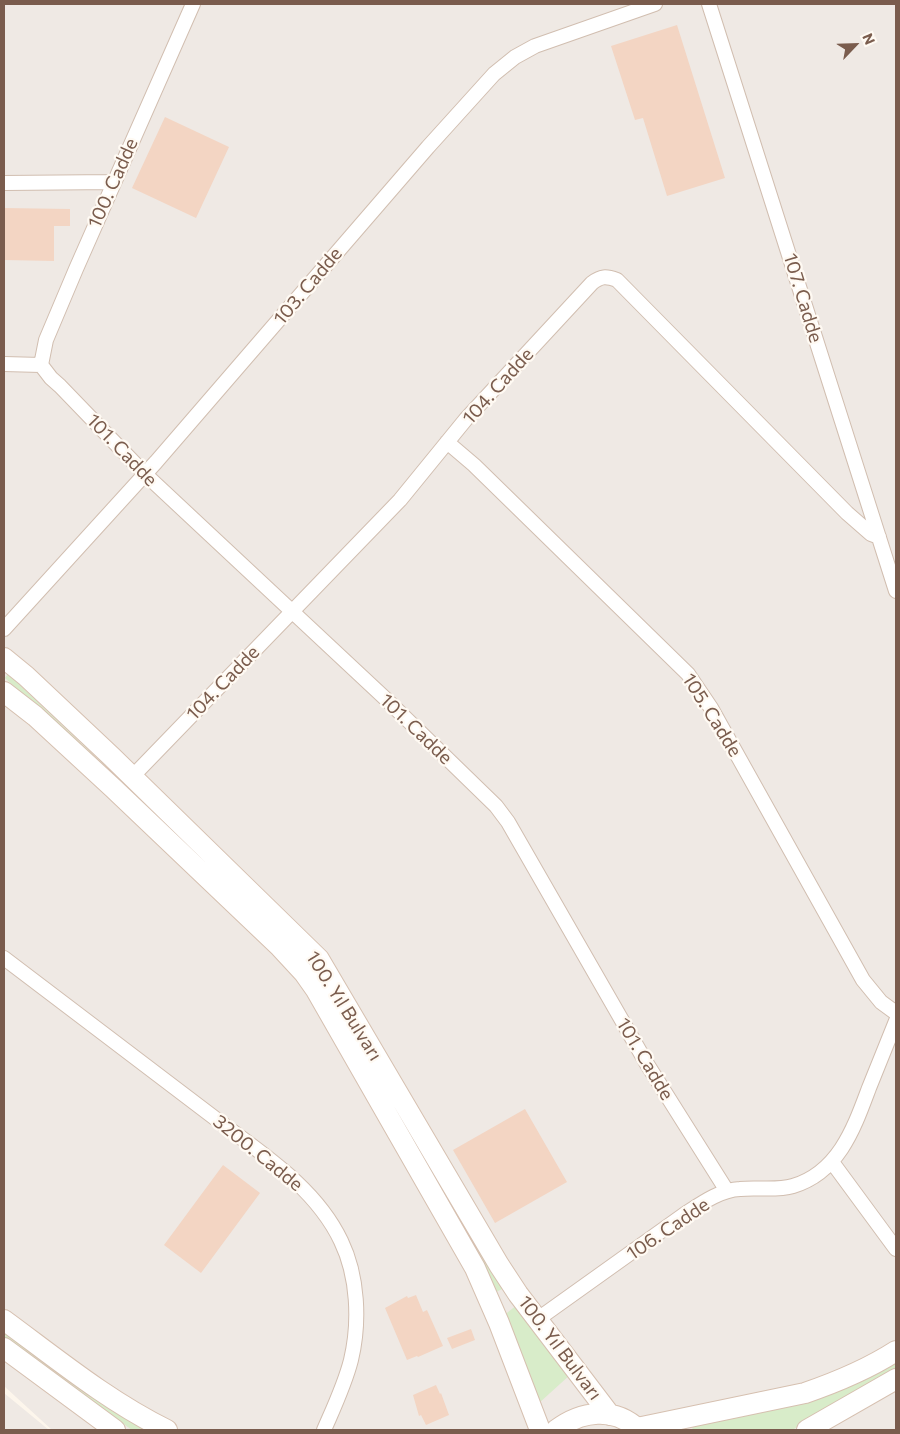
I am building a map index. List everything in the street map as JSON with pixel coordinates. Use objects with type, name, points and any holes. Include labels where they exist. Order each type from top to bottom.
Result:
[{"type":"main road","name":"100. Yıl Bulvarı","points":[[4,658],[26,676],[132,777],[319,959],[482,1238],[518,1294],[610,1415]]},
{"type":"main road","name":"100. Yıl Bulvarı","points":[[4,692],[35,716],[113,788],[279,946],[304,973],[316,990],[475,1268],[499,1323],[540,1430]]},
{"type":"main road","points":[[4,1320],[102,1392],[166,1430]]},
{"type":"main road","points":[[4,1348],[115,1430]]},
{"type":"main road","points":[[556,1430],[566,1422],[580,1416],[595,1414],[610,1415],[624,1420],[638,1429],[805,1393],[845,1377],[896,1351]]},
{"type":"main road","points":[[807,1430],[896,1379]]},
{"type":"street","name":"100. Cadde","points":[[41,365],[46,340],[193,4]]},
{"type":"street","name":"103. Cadde","points":[[4,629],[145,474],[422,154],[494,74],[515,57],[535,46],[655,4]]},
{"type":"street","name":"107. Cadde","points":[[709,4],[896,591]]},
{"type":"street","points":[[4,183],[114,182]]},
{"type":"street","name":"104. Cadde","points":[[132,777],[400,500],[447,442],[592,283],[600,277],[608,276],[617,280],[847,513],[871,534],[879,537]]},
{"type":"street","points":[[4,364],[41,365]]},
{"type":"street","name":"101. Cadde","points":[[41,365],[51,378],[145,474],[496,806],[508,822],[646,1064],[727,1191]]},
{"type":"street","name":"105. Cadde","points":[[447,442],[474,465],[688,674],[711,708],[863,980],[881,1002],[896,1013]]},
{"type":"street","name":"3200. Cadde","points":[[4,958],[292,1178],[315,1199],[328,1218],[342,1242],[350,1266],[356,1313],[351,1360],[340,1394],[324,1430]]},
{"type":"street","name":"106. Cadde","points":[[538,1319],[685,1214],[709,1199],[727,1191],[739,1189],[793,1186],[815,1176],[832,1162],[846,1143],[852,1130],[896,1021]]},
{"type":"street","points":[[832,1162],[896,1249]]},
{"type":"shaded area","points":[[4,4],[896,4],[896,1430],[52,1430],[4,1386]]},
{"type":"shaded area","points":[[4,1393],[49,1430],[4,1430]]},
{"type":"green space","points":[[8,674],[306,956],[475,1244],[504,1288],[494,1293],[309,968],[121,786],[5,678]]},
{"type":"green space","points":[[517,1305],[571,1374],[539,1403],[503,1316]]},
{"type":"green space","points":[[4,1330],[148,1430],[132,1430],[4,1337]]},
{"type":"green space","points":[[896,1361],[896,1371],[792,1430],[693,1430],[692,1427],[766,1409]]},
{"type":"building","points":[[677,25],[725,178],[667,196],[643,118],[635,120],[611,46]]},
{"type":"building","points":[[165,117],[229,147],[196,218],[132,188]]},
{"type":"building","points":[[4,208],[70,209],[70,226],[54,226],[54,261],[4,260]]},
{"type":"building","points":[[525,1109],[567,1182],[495,1223],[453,1150]]},
{"type":"building","points":[[223,1165],[260,1193],[201,1273],[164,1245]]},
{"type":"building","points":[[416,1295],[423,1312],[427,1310],[443,1346],[407,1360],[385,1308],[407,1296],[408,1298]]},
{"type":"building","points":[[471,1329],[475,1340],[452,1349],[447,1338]]},
{"type":"building","points":[[436,1385],[449,1415],[426,1425],[421,1415],[419,1416],[413,1395]]}]
